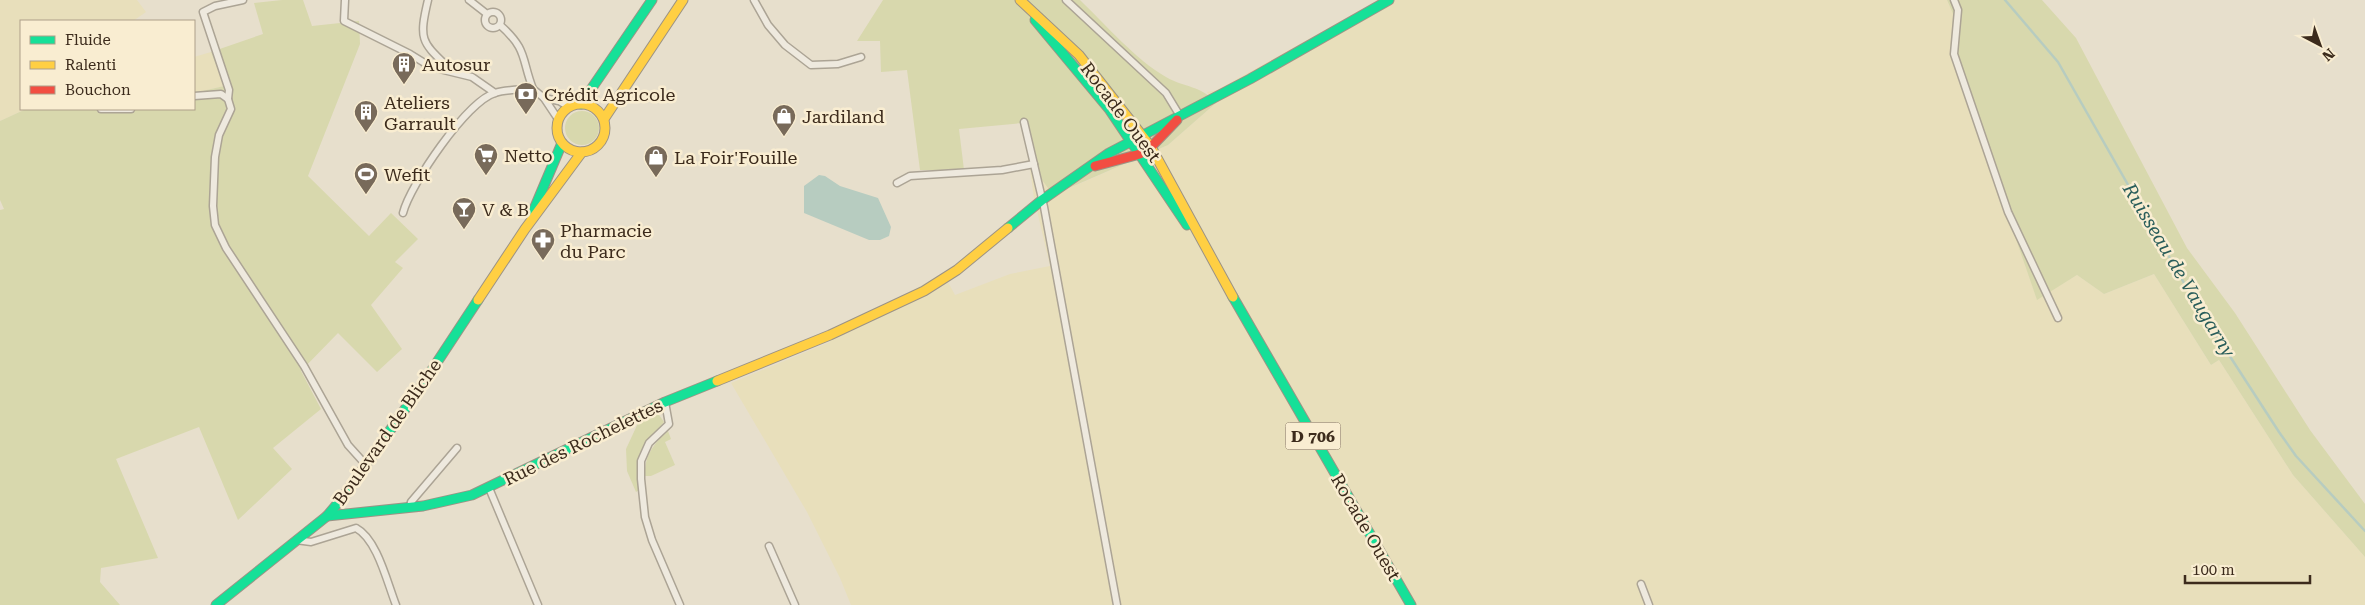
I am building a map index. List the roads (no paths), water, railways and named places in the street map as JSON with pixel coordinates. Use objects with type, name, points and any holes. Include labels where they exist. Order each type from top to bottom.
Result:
[{"type":"main road","points":[[581,104],[652,0]]},
{"type":"main road","points":[[604,119],[683,0]]},
{"type":"main road","name":"Rocade Ouest","points":[[1019,0],[1079,54],[1145,133],[1215,267],[1411,605]]},
{"type":"main road","name":"Rocade Ouest","points":[[1019,0],[1109,109],[1132,140],[1215,267]]},
{"type":"main road","name":"Rue des Rochelettes","points":[[326,516],[457,500],[489,488],[664,402],[830,334],[924,291],[957,270],[1042,200],[1084,170],[1132,140],[1250,79],[1389,0]]},
{"type":"main road","points":[[581,104],[595,108],[604,119],[605,126],[602,140],[594,149],[575,152],[562,143],[557,132],[558,119],[569,107],[581,104]]},
{"type":"main road","points":[[1084,170],[1140,154],[1152,146],[1180,116]]},
{"type":"main road","name":"Boulevard de Bliche","points":[[525,229],[562,143]]},
{"type":"main road","name":"Boulevard de Bliche","points":[[216,605],[326,516],[366,466],[525,229],[582,152]]},
{"type":"street","points":[[243,0],[215,6],[203,12],[229,90],[228,99],[231,110],[219,135],[215,157],[213,206],[215,225],[226,248],[304,366],[348,445],[366,466]]},
{"type":"street","points":[[345,0],[344,21],[410,54],[430,67],[472,77],[495,92]]},
{"type":"street","points":[[428,0],[422,27],[424,39],[430,50],[453,72]]},
{"type":"street","points":[[468,0],[488,14]]},
{"type":"street","points":[[754,0],[768,25],[785,45],[811,65],[838,64],[860,57]]},
{"type":"street","points":[[1066,0],[1166,93],[1180,116]]},
{"type":"street","points":[[1954,0],[1958,10],[1954,54],[2008,212],[2058,318]]},
{"type":"street","points":[[498,13],[501,19],[500,25],[494,29],[488,27],[484,20],[488,14],[498,13]]},
{"type":"street","points":[[500,25],[516,40],[523,52],[534,89],[544,98],[558,119]]},
{"type":"street","points":[[403,213],[406,202],[463,117],[478,102],[495,92],[534,89]]},
{"type":"street","points":[[195,96],[221,94],[228,99]]},
{"type":"street","points":[[544,98],[556,100],[569,107]]},
{"type":"street","points":[[1024,122],[1042,200],[1117,605]]},
{"type":"street","points":[[896,183],[910,176],[1002,170],[1034,164]]},
{"type":"street","points":[[664,402],[669,424],[649,443],[641,461],[641,479],[645,517],[652,540],[680,605]]},
{"type":"street","points":[[410,507],[411,502],[457,448]]},
{"type":"street","points":[[489,488],[538,605]]},
{"type":"street","points":[[296,540],[311,542],[356,528],[365,532],[372,542],[396,605]]},
{"type":"street","points":[[770,546],[795,605]]},
{"type":"street","points":[[1641,584],[1648,605]]},
{"type":"waterway","name":"Ruisseau de Vaugarny","points":[[2005,0],[2058,62],[2196,304],[2279,432],[2296,456],[2365,531]]},
{"type":"place","name":"Autosur","points":[[404,85]]},
{"type":"place","name":"Crédit Agricole","points":[[526,115]]},
{"type":"place","name":"Ateliers Garrault","points":[[366,133]]},
{"type":"place","name":"Jardiland","points":[[784,137]]},
{"type":"place","name":"Netto","points":[[486,176]]},
{"type":"place","name":"La Foir'Fouille","points":[[656,178]]},
{"type":"place","name":"Wefit","points":[[366,195]]},
{"type":"place","name":"V & B","points":[[464,230]]},
{"type":"place","name":"Pharmacie du Parc","points":[[543,261]]}]
